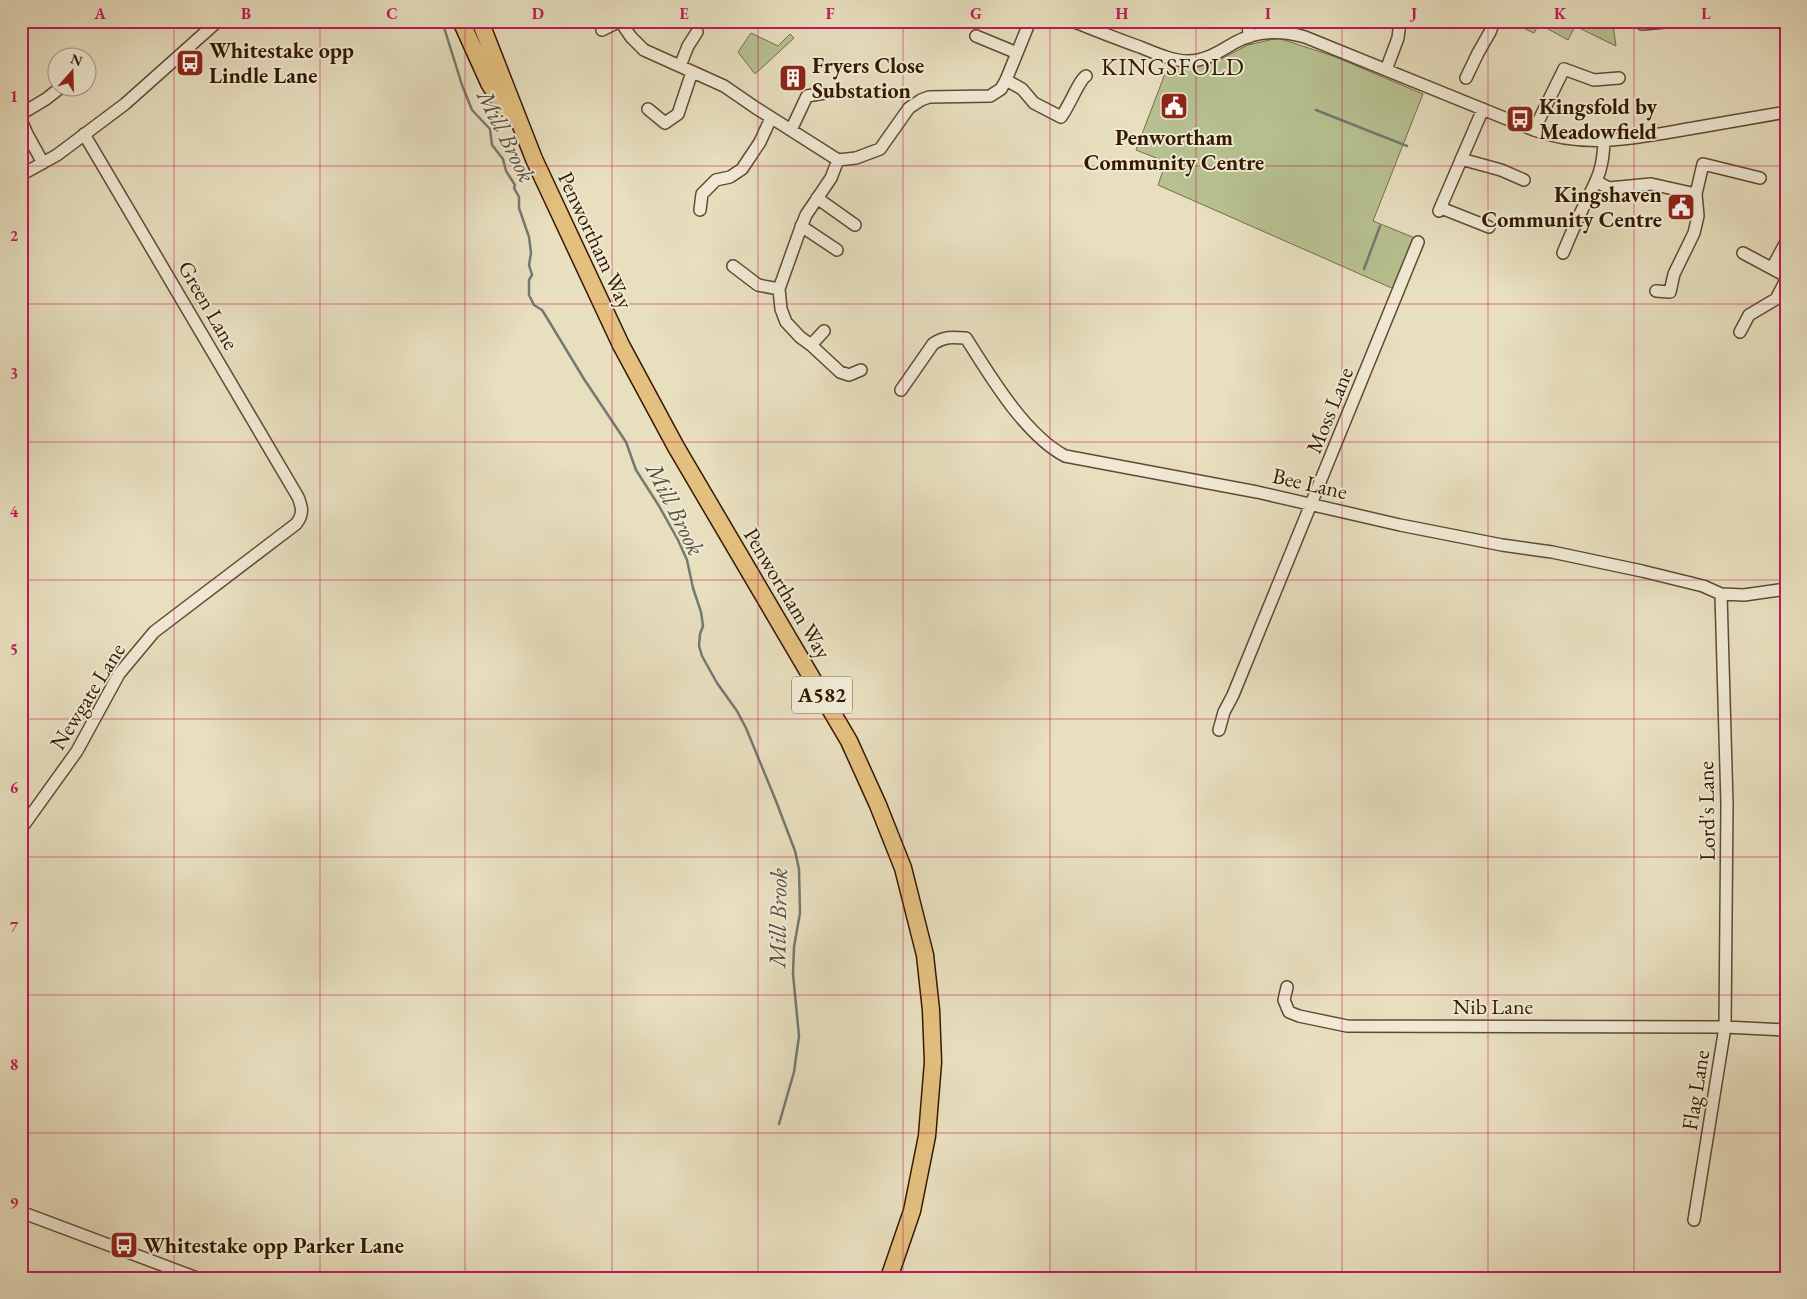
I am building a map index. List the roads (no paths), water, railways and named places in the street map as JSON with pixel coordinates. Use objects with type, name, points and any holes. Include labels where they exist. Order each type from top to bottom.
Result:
[{"type":"highway","name":"Penwortham Way","points":[[461,21],[489,83],[534,159]]},
{"type":"highway","name":"Penwortham Way","points":[[480,21],[534,159],[621,345],[671,439],[849,741],[878,805],[903,868],[924,955],[931,1010],[933,1062],[927,1136],[922,1165],[912,1211],[889,1278]]},
{"type":"street","points":[[21,175],[57,155],[125,104],[218,21]]},
{"type":"street","points":[[602,30],[620,21],[631,37],[644,50],[724,86],[838,160],[856,158],[880,149],[909,108],[921,100],[929,97],[990,96],[1001,89],[1030,21]]},
{"type":"street","points":[[1072,21],[1085,24],[1166,57],[1187,61],[1200,60],[1223,50],[1235,42],[1250,37],[1274,31],[1295,34],[1534,130],[1553,137],[1583,141],[1642,137],[1786,112]]},
{"type":"street","points":[[1248,21],[1250,37]]},
{"type":"street","points":[[1386,70],[1398,38],[1400,21]]},
{"type":"street","points":[[1466,78],[1494,21]]},
{"type":"street","points":[[1642,24],[1678,21]]},
{"type":"street","points":[[680,66],[688,46],[697,32]]},
{"type":"street","points":[[976,36],[1016,53]]},
{"type":"street","points":[[1534,130],[1564,69],[1594,80],[1619,78]]},
{"type":"street","points":[[648,109],[665,123],[678,114],[692,72]]},
{"type":"street","points":[[1006,80],[1022,89],[1034,103],[1062,116],[1082,79],[1086,76]]},
{"type":"street","points":[[791,130],[803,92],[825,93]]},
{"type":"street","points":[[21,114],[48,97]]},
{"type":"street","points":[[1483,109],[1440,209],[1488,227]]},
{"type":"street","points":[[700,210],[702,194],[716,180],[730,177],[742,169],[760,142],[771,118]]},
{"type":"street","points":[[21,120],[43,163]]},
{"type":"street","name":"Green Lane","points":[[84,134],[298,497]]},
{"type":"street","points":[[1563,253],[1600,173],[1604,158],[1604,141]]},
{"type":"street","points":[[1461,159],[1501,170],[1524,180]]},
{"type":"street","points":[[838,160],[831,178],[816,198],[801,226],[779,289],[780,309],[786,322],[800,337],[812,345],[840,372],[849,375],[861,370]]},
{"type":"street","points":[[1656,292],[1670,297],[1674,274],[1696,224],[1698,216],[1696,194],[1704,164],[1760,178]]},
{"type":"street","points":[[1596,182],[1608,188],[1651,184],[1696,194]]},
{"type":"street","points":[[816,198],[855,225]]},
{"type":"street","points":[[801,226],[837,250]]},
{"type":"street","name":"Moss Lane","points":[[1219,730],[1224,712],[1233,695],[1418,242]]},
{"type":"street","points":[[1772,268],[1786,242]]},
{"type":"street","points":[[1743,253],[1786,276]]},
{"type":"street","points":[[733,266],[758,285],[779,289]]},
{"type":"street","points":[[1740,332],[1749,315],[1776,299],[1786,280]]},
{"type":"street","points":[[812,345],[824,332]]},
{"type":"street","name":"Bee Lane","points":[[901,390],[933,344],[940,339],[950,337],[966,338],[982,364],[1022,419],[1052,450],[1065,456],[1312,503],[1400,525],[1502,545],[1552,552],[1703,586],[1721,594],[1744,595],[1786,589]]},
{"type":"street","name":"Newgate Lane","points":[[21,829],[76,751],[119,674],[154,632],[296,524],[302,514],[298,497]]},
{"type":"street","name":"Lord's Lane","points":[[1721,594],[1727,804],[1725,1027]]},
{"type":"street","name":"Nib Lane","points":[[1287,987],[1284,1000],[1289,1012],[1299,1016],[1347,1026],[1725,1027]]},
{"type":"street","name":"Flag Lane","points":[[1694,1220],[1725,1027],[1786,1030]]},
{"type":"street","points":[[21,1212],[197,1278]]},
{"type":"waterway","name":"Mill Brook","points":[[442,21],[472,110],[490,129],[492,145],[503,159],[506,171],[515,185],[514,188],[519,197],[519,208],[529,237],[531,253],[529,265],[532,275],[529,280],[529,295],[534,305],[542,310],[584,379],[626,442],[636,470],[678,540],[687,560],[701,612],[703,626],[699,646],[702,656],[746,728],[795,851],[799,869],[800,913],[794,947],[793,974],[799,1036],[794,1072],[779,1124]]},
{"type":"waterway","points":[[1316,110],[1407,146]]},
{"type":"waterway","points":[[1364,269],[1380,226]]},
{"type":"place","name":"Whitestake opp Lindle Lane","points":[[190,63]]},
{"type":"place","name":"Fryers Close Substation","points":[[793,78]]},
{"type":"place","name":"Penwortham Community Centre","points":[[1174,106]]},
{"type":"place","name":"Kingsfold by Meadowfield","points":[[1520,119]]},
{"type":"place","name":"Kingshaven Community Centre","points":[[1681,207]]},
{"type":"place","name":"Whitestake opp Parker Lane","points":[[124,1245]]},
{"type":"district","name":"KINGSFOLD","points":[[1173,67]]}]
